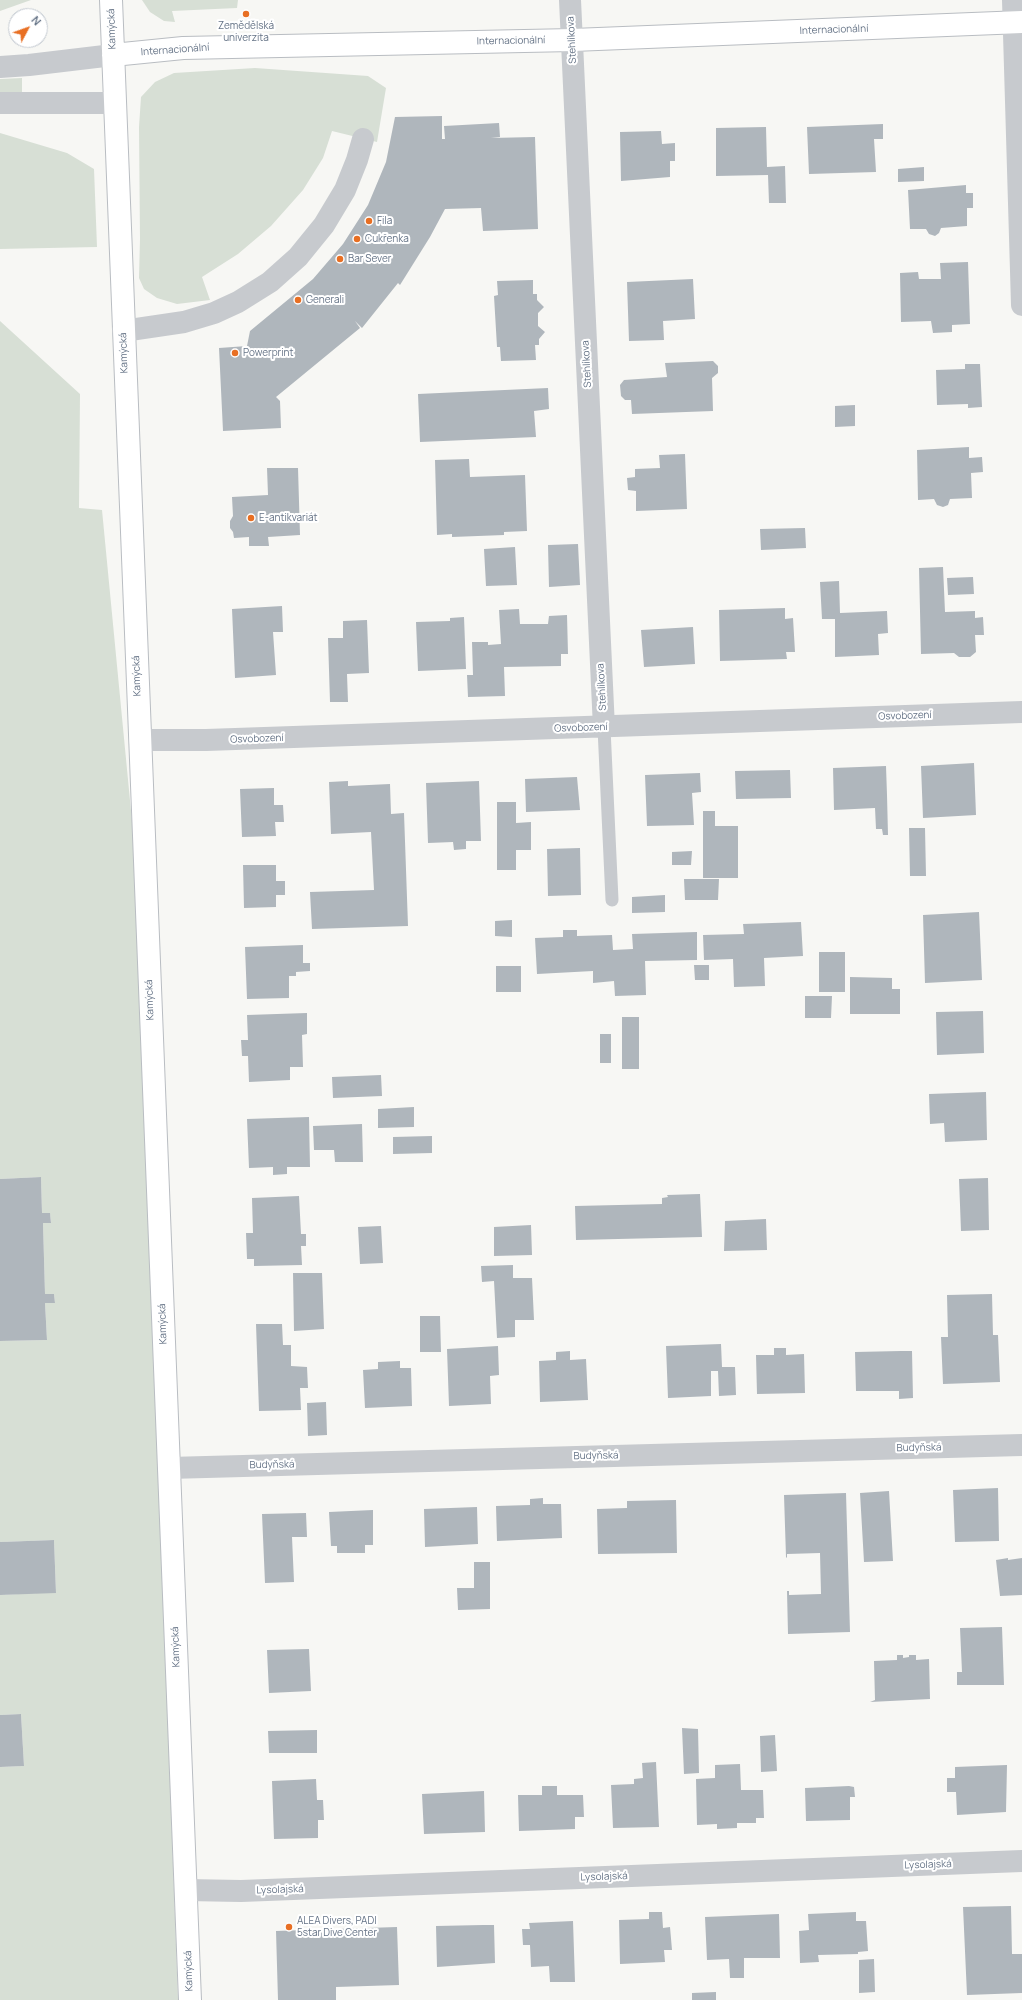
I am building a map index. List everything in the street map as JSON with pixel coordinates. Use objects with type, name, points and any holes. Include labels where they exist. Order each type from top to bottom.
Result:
[{"type":"main road","name":"Kamýcká","points":[[111,0],[190,2000]]},
{"type":"main road","name":"Internacionální","points":[[113,55],[183,48],[573,40],[1018,22]]},
{"type":"street","name":"Stehlíkova","points":[[570,0],[604,728]]},
{"type":"street","points":[[1013,0],[1018,22],[1022,305]]},
{"type":"street","name":"Internacionální","points":[[0,67],[113,55]]},
{"type":"street","points":[[0,103],[114,103]]},
{"type":"street","points":[[124,331],[184,322],[214,313],[238,302],[270,282],[298,257],[324,225],[345,190],[357,160],[363,139]]},
{"type":"street","name":"Osvobození","points":[[140,740],[214,740],[604,728],[1022,712]]},
{"type":"street","name":"Budyňská","points":[[169,1468],[1022,1445]]},
{"type":"street","name":"Lysolajská","points":[[186,1890],[241,1891],[1022,1861]]},
{"type":"lane","points":[[604,728],[612,900]]},
{"type":"shaded area","points":[[0,0],[31,0],[8,8],[0,11]]},
{"type":"shaded area","points":[[142,0],[238,0],[237,8],[172,11],[175,22],[164,21],[150,12]]},
{"type":"shaded area","points":[[255,68],[368,76],[386,88],[377,142],[332,131],[323,158],[303,190],[271,226],[238,254],[202,277],[210,300],[177,304],[157,298],[144,289],[139,278],[139,127],[141,97],[155,82],[174,73]]},
{"type":"shaded area","points":[[22,78],[22,92],[0,93],[0,79]]},
{"type":"shaded area","points":[[0,133],[67,153],[94,169],[97,247],[0,249]]},
{"type":"shaded area","points":[[0,321],[80,394],[79,508],[102,510],[137,873],[178,2000],[0,2000],[0,1767],[24,1766],[21,1714],[0,1715],[0,1595],[56,1592],[54,1540],[0,1542],[0,1341],[47,1340],[45,1303],[55,1303],[54,1294],[45,1294],[43,1223],[51,1222],[50,1214],[42,1213],[41,1177],[0,1179]]},
{"type":"building","points":[[442,116],[442,139],[445,139],[444,126],[499,123],[500,137],[491,138],[535,137],[538,229],[483,231],[481,208],[445,209],[430,237],[400,285],[398,283],[362,328],[355,321],[360,328],[276,397],[280,401],[281,428],[223,431],[219,348],[247,346],[250,331],[313,279],[343,244],[368,205],[386,162],[395,117]]},
{"type":"building","points":[[883,124],[883,139],[874,139],[876,172],[809,174],[807,127]]},
{"type":"building","points":[[766,127],[767,167],[785,166],[786,203],[769,203],[768,175],[716,176],[716,128]]},
{"type":"building","points":[[661,131],[662,144],[675,143],[675,161],[670,161],[670,177],[621,181],[620,132]]},
{"type":"building","points":[[924,167],[924,181],[898,182],[898,169]]},
{"type":"building","points":[[966,185],[966,193],[973,193],[973,208],[967,208],[967,226],[941,228],[939,233],[935,236],[929,234],[926,229],[910,229],[908,190]]},
{"type":"building","points":[[968,262],[970,324],[952,325],[952,332],[933,333],[931,321],[901,322],[900,273],[918,272],[919,279],[941,279],[940,263]]},
{"type":"building","points":[[693,279],[695,319],[663,321],[664,340],[629,341],[627,282]]},
{"type":"building","points":[[533,280],[533,294],[537,294],[537,300],[544,307],[538,313],[538,326],[545,332],[539,339],[539,345],[535,345],[536,360],[501,361],[500,347],[497,347],[494,296],[498,295],[497,281]]},
{"type":"building","points":[[713,361],[718,366],[718,373],[712,378],[713,411],[632,414],[631,400],[625,400],[621,396],[620,385],[624,380],[667,377],[665,363]]},
{"type":"building","points":[[965,364],[980,364],[982,407],[968,408],[968,404],[937,405],[936,370],[965,369]]},
{"type":"building","points":[[548,388],[549,409],[534,411],[536,437],[420,442],[418,394]]},
{"type":"building","points":[[855,405],[855,426],[835,427],[835,406]]},
{"type":"building","points":[[969,447],[969,458],[982,457],[983,472],[971,473],[972,498],[950,499],[948,505],[943,507],[937,505],[934,499],[918,500],[917,450]]},
{"type":"building","points":[[685,454],[687,509],[636,511],[636,491],[628,490],[627,478],[635,477],[635,469],[660,468],[659,455]]},
{"type":"building","points":[[469,459],[470,477],[525,475],[527,531],[504,532],[504,535],[452,537],[452,534],[437,535],[435,460]]},
{"type":"building","points":[[267,468],[298,468],[300,535],[268,537],[269,546],[249,546],[249,537],[234,538],[233,532],[230,528],[230,521],[233,516],[232,497],[268,495]]},
{"type":"building","points":[[805,528],[806,548],[761,550],[760,529]]},
{"type":"building","points":[[578,544],[580,585],[549,587],[548,545]]},
{"type":"building","points":[[515,547],[517,585],[486,586],[484,549]]},
{"type":"building","points":[[943,567],[945,612],[975,611],[975,618],[983,617],[984,635],[975,635],[976,652],[970,657],[959,657],[954,653],[921,654],[919,568]]},
{"type":"building","points":[[973,577],[974,594],[948,595],[947,578]]},
{"type":"building","points":[[839,581],[840,613],[887,611],[888,633],[878,634],[879,655],[835,657],[835,619],[822,619],[820,582]]},
{"type":"building","points":[[282,606],[283,632],[273,632],[276,675],[235,678],[232,609]]},
{"type":"building","points":[[785,608],[785,619],[793,618],[795,652],[786,652],[787,659],[720,661],[719,610]]},
{"type":"building","points":[[519,609],[520,624],[548,624],[549,616],[567,615],[568,654],[561,654],[561,666],[504,667],[505,696],[468,697],[467,675],[473,675],[472,642],[488,642],[488,645],[501,644],[499,610]]},
{"type":"building","points":[[464,617],[466,669],[418,671],[416,622],[450,621],[450,618]]},
{"type":"building","points":[[367,620],[369,673],[347,674],[348,702],[330,702],[328,638],[343,638],[343,621]]},
{"type":"building","points":[[693,627],[695,664],[644,667],[641,630]]},
{"type":"building","points":[[974,763],[976,815],[923,818],[921,766]]},
{"type":"building","points":[[886,766],[888,835],[883,835],[882,829],[876,829],[875,808],[834,810],[833,768]]},
{"type":"building","points":[[790,770],[791,798],[736,799],[735,771]]},
{"type":"building","points":[[700,773],[701,792],[692,793],[694,825],[647,826],[645,775]]},
{"type":"building","points":[[577,777],[580,810],[526,812],[525,779]]},
{"type":"building","points":[[348,781],[348,786],[390,784],[391,814],[404,813],[408,926],[312,929],[310,892],[374,890],[371,832],[331,834],[329,782]]},
{"type":"building","points":[[479,781],[481,841],[466,841],[466,849],[454,850],[453,842],[428,843],[426,783]]},
{"type":"building","points":[[274,788],[274,805],[283,805],[284,822],[275,822],[276,836],[242,837],[240,789]]},
{"type":"building","points":[[497,802],[516,802],[516,823],[531,822],[531,850],[516,850],[516,870],[497,870]]},
{"type":"building","points":[[703,811],[715,811],[715,826],[738,826],[738,878],[703,878]]},
{"type":"building","points":[[909,828],[925,828],[926,876],[910,876]]},
{"type":"building","points":[[580,848],[581,895],[548,896],[547,849]]},
{"type":"building","points":[[692,851],[691,865],[672,865],[672,852]]},
{"type":"building","points":[[243,865],[276,865],[276,881],[285,881],[285,895],[276,895],[276,907],[244,908]]},
{"type":"building","points":[[684,879],[719,879],[718,900],[685,900]]},
{"type":"building","points":[[665,895],[665,912],[632,913],[632,897]]},
{"type":"building","points":[[979,912],[982,980],[925,983],[923,915]]},
{"type":"building","points":[[512,920],[512,937],[495,936],[495,921]]},
{"type":"building","points":[[801,922],[803,956],[764,958],[765,986],[734,987],[733,959],[704,960],[703,935],[744,934],[743,924]]},
{"type":"building","points":[[563,930],[577,930],[577,936],[612,935],[613,950],[633,949],[632,934],[697,932],[697,960],[645,961],[646,995],[615,996],[614,981],[593,983],[593,971],[537,974],[535,938],[563,937]]},
{"type":"building","points":[[303,945],[303,963],[310,963],[310,971],[296,972],[296,976],[289,976],[289,998],[247,999],[245,947]]},
{"type":"building","points":[[819,952],[845,952],[845,992],[819,992]]},
{"type":"building","points":[[694,965],[709,965],[709,980],[695,980]]},
{"type":"building","points":[[496,966],[521,966],[521,992],[496,992]]},
{"type":"building","points":[[850,977],[892,978],[892,989],[900,989],[900,1014],[850,1014]]},
{"type":"building","points":[[805,996],[832,996],[831,1018],[805,1018]]},
{"type":"building","points":[[983,1011],[984,1053],[937,1055],[936,1012]]},
{"type":"building","points":[[307,1013],[307,1034],[302,1035],[303,1067],[290,1067],[290,1080],[249,1082],[248,1056],[242,1056],[241,1040],[248,1040],[247,1015]]},
{"type":"building","points":[[622,1017],[639,1017],[639,1069],[622,1069]]},
{"type":"building","points":[[600,1034],[611,1034],[611,1063],[600,1063]]},
{"type":"building","points":[[381,1075],[382,1096],[333,1098],[332,1077]]},
{"type":"building","points":[[986,1092],[987,1140],[945,1142],[944,1123],[930,1124],[929,1094]]},
{"type":"building","points":[[414,1107],[414,1127],[378,1128],[378,1109]]},
{"type":"building","points":[[309,1117],[310,1167],[287,1167],[287,1174],[273,1175],[273,1167],[249,1168],[247,1119]]},
{"type":"building","points":[[362,1124],[363,1162],[335,1162],[334,1150],[314,1150],[313,1126]]},
{"type":"building","points":[[432,1136],[432,1153],[393,1154],[393,1137]]},
{"type":"building","points":[[41,1177],[42,1213],[50,1213],[51,1223],[43,1223],[45,1294],[54,1294],[55,1303],[45,1303],[47,1340],[0,1341],[0,1179]]},
{"type":"building","points":[[988,1178],[989,1230],[961,1231],[959,1179]]},
{"type":"building","points":[[700,1194],[702,1237],[576,1240],[575,1206],[662,1204],[662,1198],[668,1197],[667,1195]]},
{"type":"building","points":[[299,1196],[301,1234],[306,1234],[306,1246],[301,1246],[302,1265],[254,1266],[254,1259],[247,1259],[246,1233],[253,1233],[252,1198]]},
{"type":"building","points":[[766,1219],[767,1250],[724,1251],[725,1221]]},
{"type":"building","points":[[531,1225],[532,1255],[494,1256],[494,1227]]},
{"type":"building","points":[[381,1226],[383,1263],[360,1264],[358,1227]]},
{"type":"building","points":[[513,1265],[513,1278],[532,1278],[534,1320],[515,1320],[515,1337],[497,1338],[494,1281],[482,1282],[481,1266]]},
{"type":"building","points":[[293,1273],[322,1273],[324,1329],[294,1331]]},
{"type":"building","points":[[992,1294],[993,1335],[998,1335],[1000,1382],[943,1384],[941,1337],[948,1337],[947,1295]]},
{"type":"building","points":[[420,1316],[440,1316],[441,1352],[420,1352]]},
{"type":"building","points":[[256,1324],[282,1324],[283,1345],[291,1345],[291,1366],[307,1367],[308,1388],[300,1388],[301,1410],[259,1411]]},
{"type":"building","points":[[721,1344],[722,1367],[735,1367],[736,1395],[719,1396],[718,1371],[711,1371],[711,1396],[668,1398],[666,1346]]},
{"type":"building","points":[[498,1346],[499,1375],[490,1376],[491,1404],[449,1406],[447,1349]]},
{"type":"building","points":[[774,1348],[786,1348],[786,1355],[804,1354],[805,1393],[757,1394],[756,1355],[774,1355]]},
{"type":"building","points":[[570,1351],[570,1360],[586,1359],[588,1400],[540,1402],[539,1361],[556,1360],[556,1352]]},
{"type":"building","points":[[912,1351],[913,1398],[899,1399],[899,1391],[856,1391],[855,1352]]},
{"type":"building","points":[[400,1361],[400,1368],[411,1368],[412,1406],[365,1408],[363,1370],[378,1369],[378,1362]]},
{"type":"building","points":[[326,1402],[327,1435],[308,1436],[307,1403]]},
{"type":"building","points":[[998,1488],[999,1541],[955,1542],[953,1490]]},
{"type":"building","points":[[889,1491],[893,1561],[864,1562],[860,1493]]},
{"type":"building","points":[[846,1493],[850,1632],[788,1634],[787,1591],[789,1591],[789,1595],[821,1594],[820,1553],[787,1554],[787,1558],[786,1557],[784,1495]]},
{"type":"building","points":[[543,1498],[543,1504],[561,1504],[562,1538],[497,1541],[496,1506],[530,1505],[530,1499]]},
{"type":"building","points":[[676,1500],[677,1553],[598,1554],[597,1509],[627,1508],[627,1501]]},
{"type":"building","points":[[477,1507],[478,1544],[425,1547],[424,1509]]},
{"type":"building","points":[[373,1510],[373,1545],[365,1545],[365,1553],[337,1553],[337,1546],[331,1546],[329,1512]]},
{"type":"building","points":[[306,1513],[307,1537],[292,1537],[294,1582],[265,1583],[262,1514]]},
{"type":"building","points":[[54,1540],[56,1593],[0,1595],[0,1542]]},
{"type":"building","points":[[1008,1558],[1008,1560],[1022,1558],[1022,1595],[1000,1596],[996,1560]]},
{"type":"building","points":[[474,1562],[490,1562],[490,1609],[458,1610],[457,1588],[474,1588]]},
{"type":"building","points":[[1002,1627],[1004,1685],[957,1685],[957,1672],[962,1672],[960,1628]]},
{"type":"building","points":[[309,1649],[311,1691],[269,1693],[267,1650]]},
{"type":"building","points":[[897,1655],[903,1655],[903,1658],[909,1657],[909,1655],[916,1655],[916,1660],[929,1659],[930,1699],[870,1702],[875,1700],[874,1661],[897,1660]]},
{"type":"building","points":[[21,1714],[24,1766],[0,1767],[0,1715]]},
{"type":"building","points":[[682,1728],[698,1729],[699,1773],[684,1774]]},
{"type":"building","points":[[317,1730],[317,1753],[269,1753],[268,1731]]},
{"type":"building","points":[[775,1735],[777,1771],[761,1772],[760,1736]]},
{"type":"building","points":[[656,1762],[659,1827],[613,1828],[611,1785],[634,1784],[634,1779],[643,1778],[642,1763]]},
{"type":"building","points":[[740,1764],[741,1790],[763,1790],[764,1818],[756,1818],[756,1823],[737,1823],[737,1828],[717,1829],[717,1824],[697,1825],[696,1779],[715,1778],[715,1765]]},
{"type":"building","points":[[1007,1765],[1006,1812],[957,1815],[956,1792],[947,1792],[947,1778],[955,1778],[955,1767]]},
{"type":"building","points":[[316,1779],[317,1800],[323,1800],[324,1820],[318,1820],[318,1838],[274,1839],[272,1781]]},
{"type":"building","points":[[542,1786],[557,1786],[557,1795],[583,1795],[584,1817],[575,1817],[575,1829],[519,1831],[518,1795],[542,1795]]},
{"type":"building","points":[[854,1787],[855,1797],[850,1797],[850,1820],[806,1821],[805,1788]]},
{"type":"building","points":[[484,1791],[485,1832],[424,1834],[422,1794]]},
{"type":"building","points":[[1011,1906],[1012,1954],[1022,1954],[1022,1993],[967,1995],[963,1907]]},
{"type":"building","points":[[649,1912],[662,1912],[663,1928],[670,1927],[672,1950],[664,1950],[665,1962],[620,1964],[619,1920],[649,1919]]},
{"type":"building","points":[[856,1912],[856,1921],[866,1921],[868,1951],[858,1952],[858,1954],[818,1955],[819,1962],[800,1963],[799,1931],[809,1930],[808,1914]]},
{"type":"building","points":[[779,1914],[780,1958],[744,1958],[744,1978],[730,1978],[729,1959],[707,1960],[705,1917]]},
{"type":"building","points":[[573,1921],[575,1982],[550,1982],[549,1966],[531,1967],[530,1945],[523,1945],[522,1929],[530,1929],[529,1923]]},
{"type":"building","points":[[494,1925],[495,1963],[437,1967],[436,1926]]},
{"type":"building","points":[[397,1927],[399,1985],[336,1987],[336,2000],[278,2000],[276,1931]]},
{"type":"building","points":[[874,1959],[875,1992],[859,1993],[859,1960]]},
{"type":"building","points":[[716,1992],[716,2000],[692,2000],[692,1993]]},
{"type":"place","name":"Zemědělská univerzita","points":[[246,14]]},
{"type":"place","name":"Fila","points":[[369,221]]},
{"type":"place","name":"Cukřenka","points":[[357,239]]},
{"type":"place","name":"Bar Sever","points":[[340,259]]},
{"type":"place","name":"Generali","points":[[298,300]]},
{"type":"place","name":"Powerprint","points":[[235,353]]},
{"type":"place","name":"E-antikvariát","points":[[251,518]]},
{"type":"place","name":"ALEA Divers, PADI 5star Dive Center","points":[[289,1927]]}]
